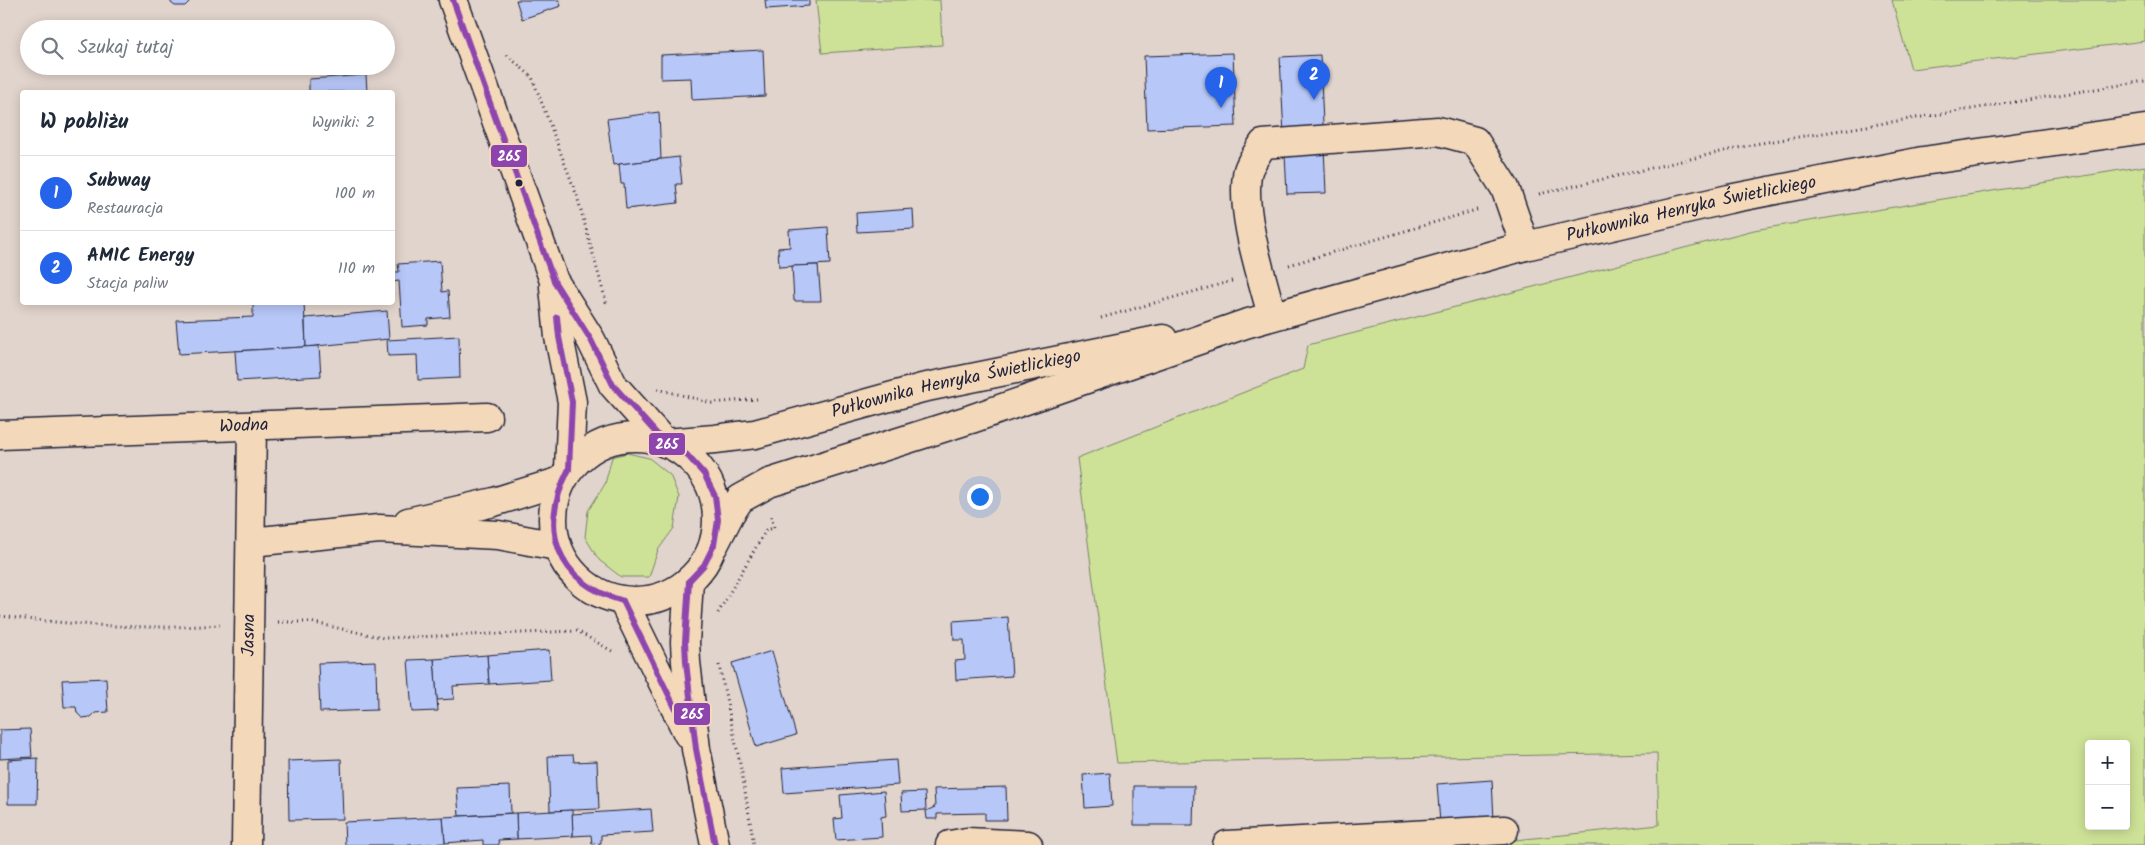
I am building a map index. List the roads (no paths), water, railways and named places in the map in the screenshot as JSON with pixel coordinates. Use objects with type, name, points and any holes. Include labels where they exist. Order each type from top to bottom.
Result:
[{"type":"street","points":[[453,0],[554,281],[591,340],[613,385],[666,443]]},
{"type":"street","name":"Pułkownika Henryka Świetlickiego","points":[[714,545],[740,499],[768,483],[971,419],[1272,316],[1525,246],[1729,199],[1923,161],[2145,130]]},
{"type":"street","points":[[1272,316],[1247,207],[1247,173],[1263,144],[1438,131],[1475,141],[1505,188],[1525,246]]},
{"type":"street","points":[[378,530],[494,502],[565,475],[589,451],[613,440],[639,437],[666,443],[687,455],[704,474],[714,496],[718,520],[714,545],[704,565],[689,581],[670,594],[647,601],[623,601],[602,594],[583,583],[567,566],[557,546],[553,517],[554,502],[565,475],[572,402],[559,337],[554,281]]},
{"type":"street","name":"Pułkownika Henryka Świetlickiego","points":[[666,443],[715,440],[755,434],[922,388],[1127,345],[1245,324]]},
{"type":"street","name":"Wodna","points":[[0,435],[486,417]]},
{"type":"street","name":"Jasna","points":[[246,845],[252,426]]},
{"type":"street","points":[[251,542],[378,530],[498,535],[557,546]]},
{"type":"street","points":[[689,581],[685,642],[696,749],[716,845]]},
{"type":"street","points":[[623,601],[696,749]]},
{"type":"street","points":[[1227,845],[1504,830]]},
{"type":"street","points":[[950,845],[967,842],[1028,845]]},
{"type":"place","name":"AMIC Energy","points":[[1314,100]]},
{"type":"place","name":"Subway","points":[[1221,108]]}]
